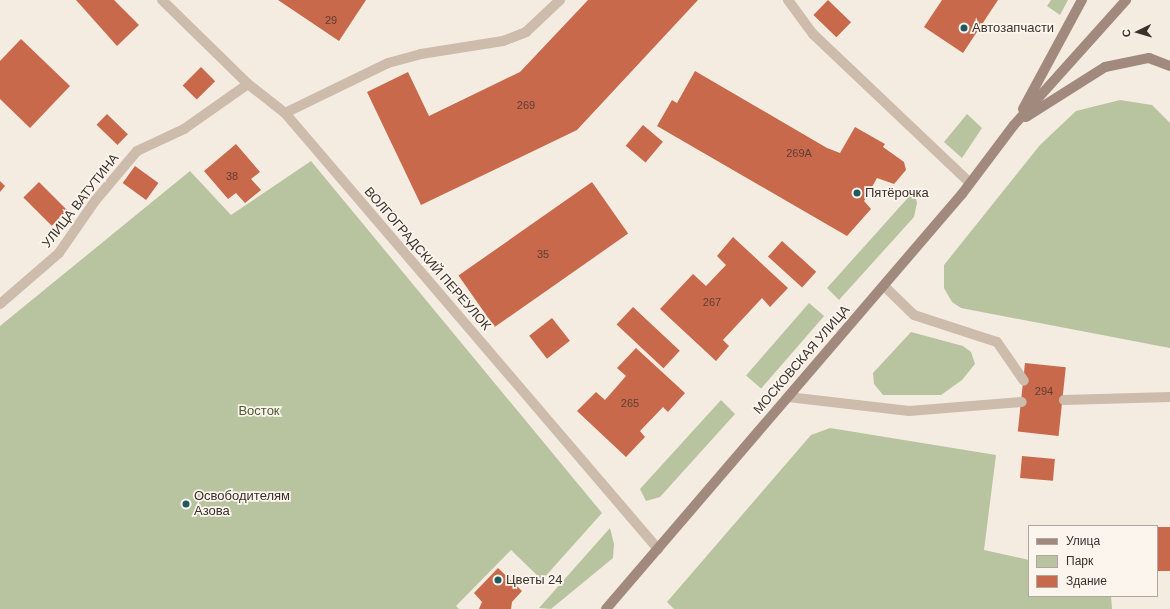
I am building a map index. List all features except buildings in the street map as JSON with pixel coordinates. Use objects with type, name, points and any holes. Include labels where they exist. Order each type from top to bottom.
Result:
[{"type":"main road","name":"МОСКОВСКАЯ УЛИЦА","points":[[1014,125],[1082,0]]},
{"type":"main road","name":"МОСКОВСКАЯ УЛИЦА","points":[[606,609],[884,286],[970,183],[1014,125],[1126,0]]},
{"type":"main road","points":[[1014,125],[1105,67],[1149,58],[1170,66]]},
{"type":"street","name":"ВОЛГОГРАДСКИЙ ПЕРЕУЛОК","points":[[162,0],[248,84],[285,113],[658,549]]},
{"type":"street","points":[[285,113],[388,63],[422,54],[503,41],[526,32],[560,0]]},
{"type":"street","points":[[788,0],[813,34],[970,183]]},
{"type":"street","name":"УЛИЦА ВАТУТИНА","points":[[0,304],[59,253],[95,201],[137,151],[184,129],[248,84]]},
{"type":"street","points":[[884,286],[914,315],[997,342],[1024,381]]},
{"type":"street","points":[[788,397],[909,411],[1022,402]]},
{"type":"street","points":[[1064,400],[1170,397]]},
{"type":"green space","points":[[1051,0],[1068,0],[1060,15],[1047,6]]},
{"type":"green space","points":[[1120,100],[1152,105],[1170,123],[1170,348],[961,308],[952,302],[944,288],[944,265],[1040,145],[1076,111]]},
{"type":"green space","points":[[967,114],[982,128],[962,158],[944,142]]},
{"type":"green space","name":"Восток","points":[[311,161],[602,513],[542,580],[511,550],[456,606],[459,609],[0,609],[0,326],[190,171],[231,215]]},
{"type":"green space","points":[[914,191],[917,203],[914,217],[839,300],[827,288]]},
{"type":"green space","points":[[809,303],[824,316],[761,389],[746,375]]},
{"type":"green space","points":[[911,332],[963,346],[971,352],[975,364],[962,380],[941,395],[883,395],[874,384],[873,373]]},
{"type":"green space","points":[[721,400],[735,414],[660,497],[646,501],[640,489]]},
{"type":"green space","points":[[830,428],[996,455],[984,550],[1028,560],[1028,597],[1111,597],[1112,609],[674,609],[667,602],[811,435]]},
{"type":"green space","points":[[610,528],[614,544],[613,558],[551,609],[539,608]]},
{"type":"place","name":"Автозапчасти","points":[[964,28]]},
{"type":"place","name":"Пятёрочка","points":[[857,193]]},
{"type":"place","name":"Освободителям Азова","points":[[186,504]]},
{"type":"place","name":"Цветы 24","points":[[498,580]]}]
